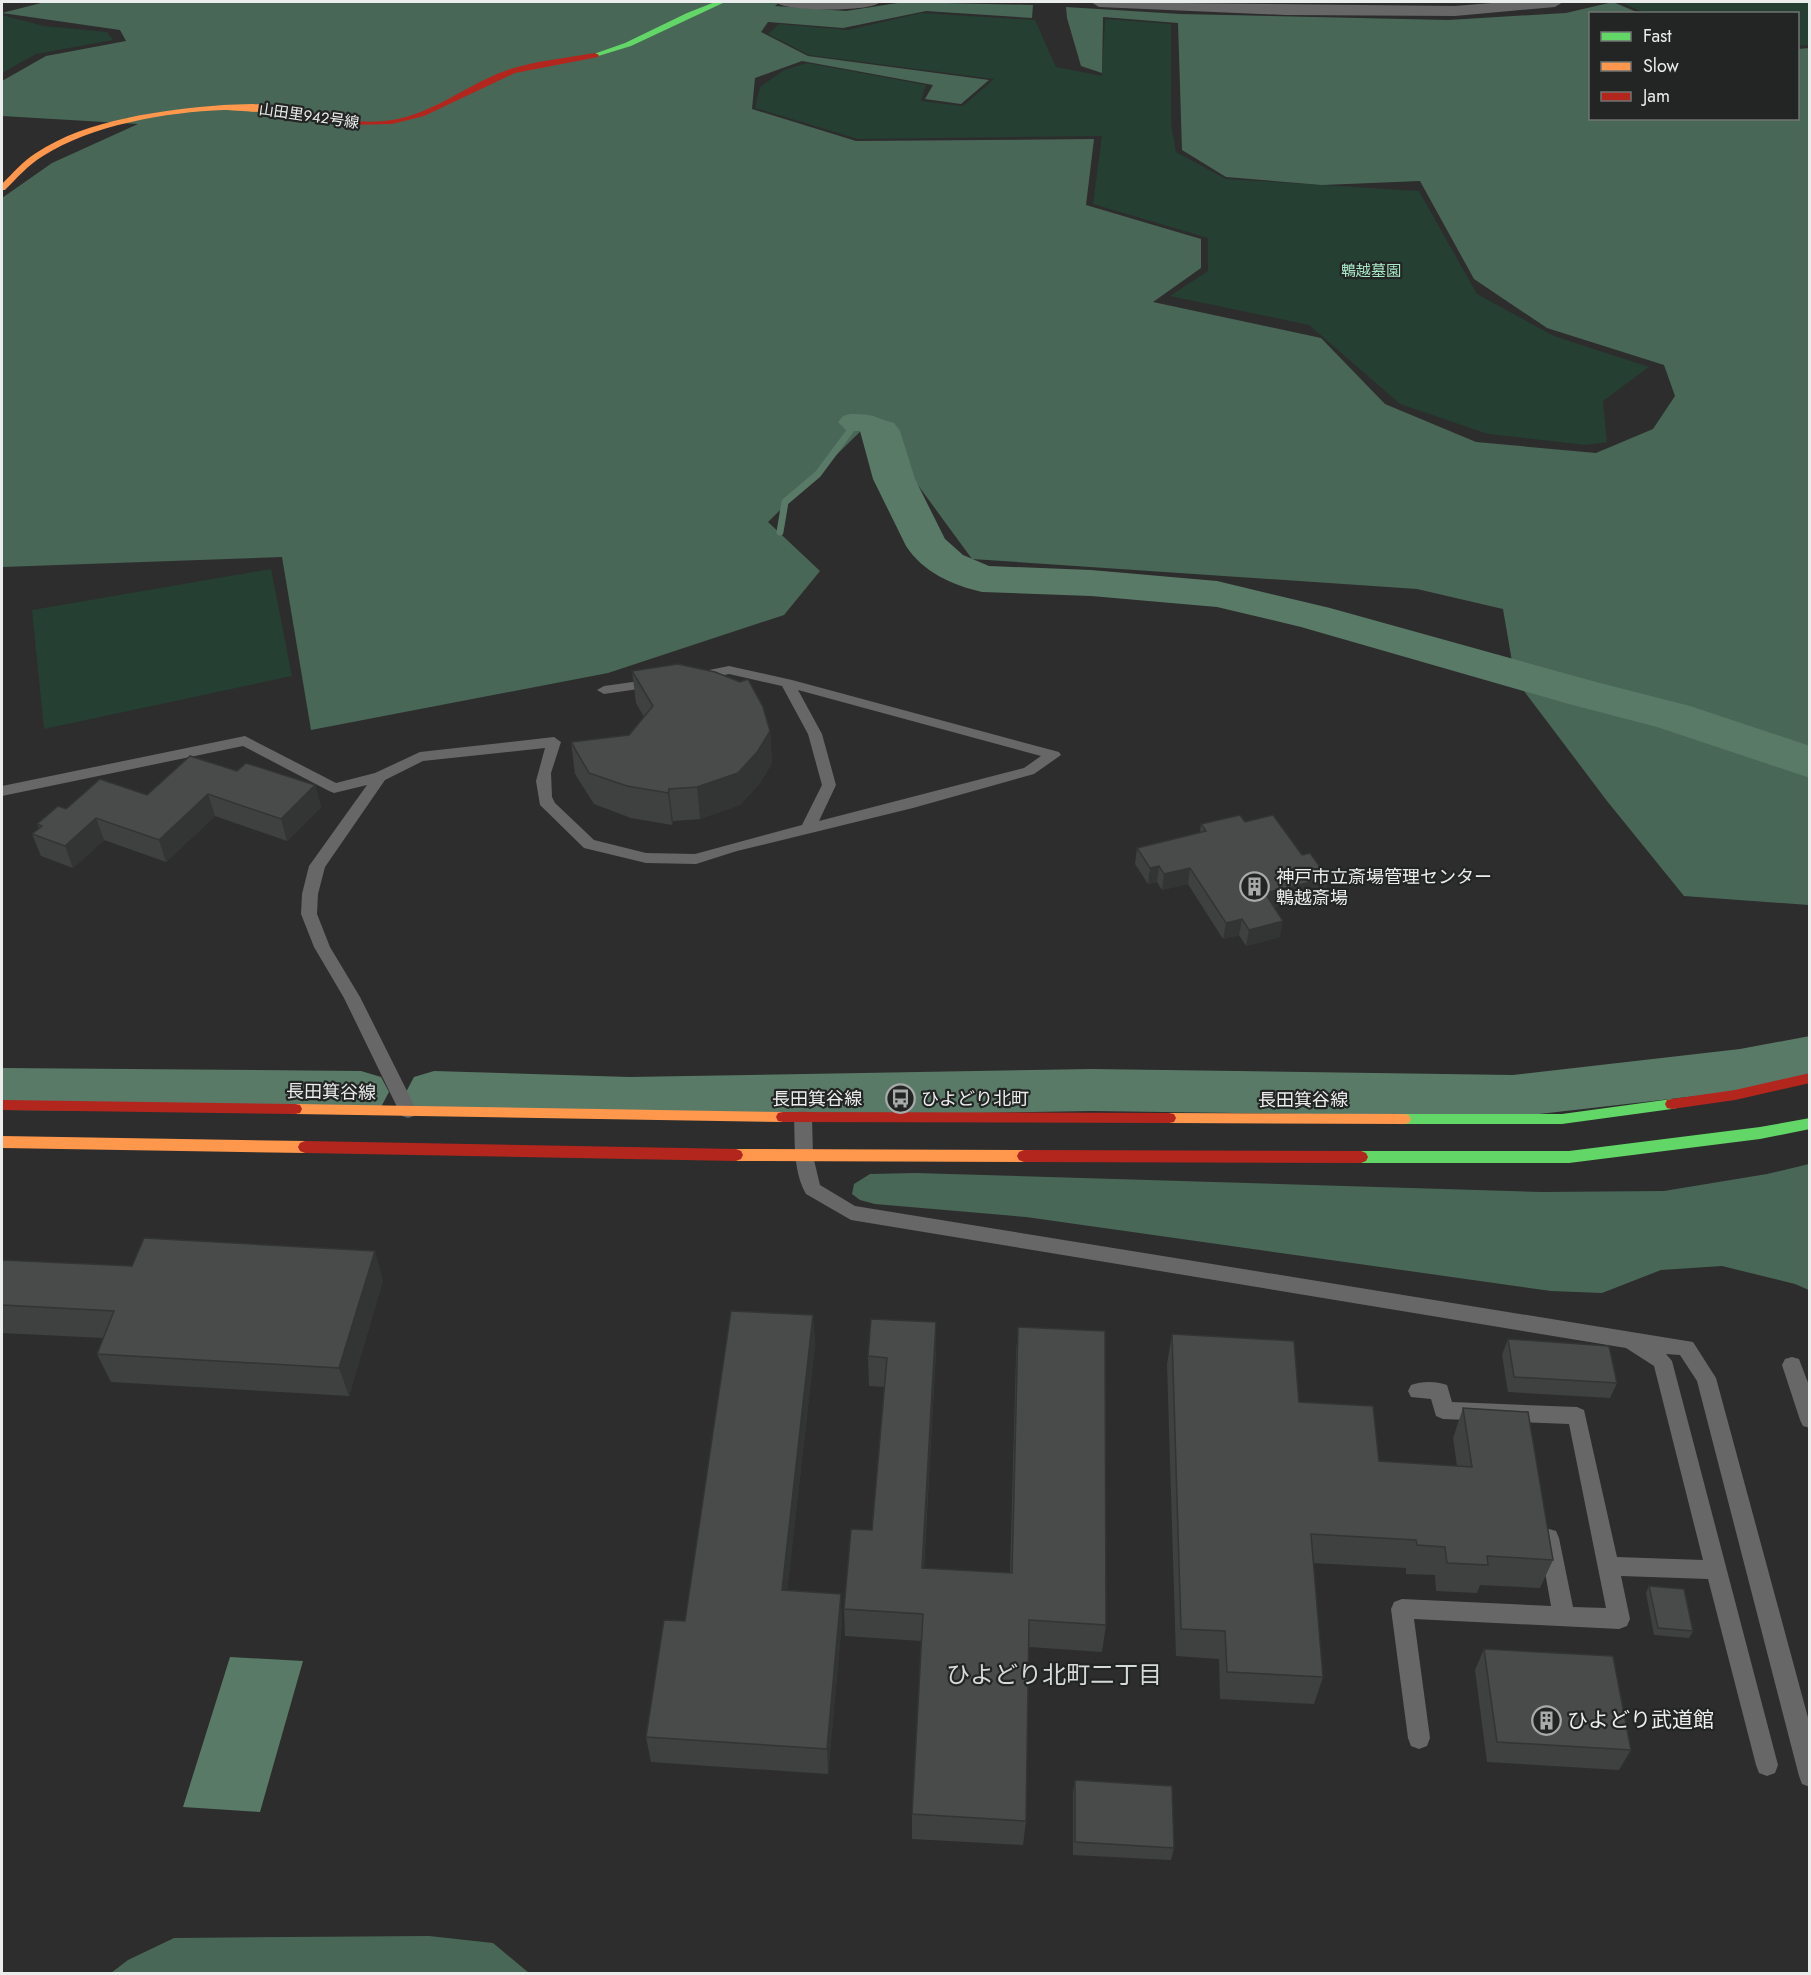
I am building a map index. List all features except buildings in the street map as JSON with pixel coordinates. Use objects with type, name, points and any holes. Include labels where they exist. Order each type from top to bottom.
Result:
[{"type":"street","name":"山田里９４２号線","points":[[2,188],[40,154],[62,142],[116,123],[178,111],[248,107],[372,124],[410,119],[505,74],[607,53],[633,43],[701,6],[721,2]]},
{"type":"street","points":[[784,2],[835,4],[872,2]]},
{"type":"street","points":[[1099,2],[1285,10],[1455,11],[1555,2]]},
{"type":"street","name":"長田箕谷線","points":[[2,1105],[803,1117],[1562,1119],[1735,1095],[1809,1078]]},
{"type":"street","points":[[2,1142],[804,1156],[1569,1157],[1760,1133],[1809,1123]]},
{"type":"lane","points":[[2,791],[244,741],[334,788],[380,777],[420,757],[555,742],[542,773],[544,796],[548,805],[590,844],[646,858],[696,859],[1029,771],[1054,754],[729,670],[604,690]]},
{"type":"lane","points":[[786,683],[815,734],[829,785],[808,829]]},
{"type":"lane","points":[[380,777],[317,866],[310,894],[309,914],[322,947],[352,997],[408,1111]]},
{"type":"lane","points":[[803,1117],[804,1156],[812,1189],[850,1213],[1630,1341],[1686,1348],[1706,1378],[1806,1754],[1809,1776]]},
{"type":"lane","points":[[1630,1341],[1662,1361],[1767,1765]]},
{"type":"lane","points":[[1792,1365],[1809,1420]]},
{"type":"lane","points":[[1418,1391],[1440,1391],[1443,1410],[1577,1416],[1619,1619],[1402,1609],[1419,1738]]},
{"type":"lane","points":[[1526,1414],[1530,1436]]},
{"type":"lane","points":[[1545,1519],[1564,1617]]},
{"type":"lane","points":[[1609,1566],[1716,1570]]},
{"type":"green space","points":[[1620,2],[1809,2],[1809,45],[1799,46],[1799,12],[1643,12]]},
{"type":"green space","name":"鵯越墓園","points":[[921,13],[1035,20],[1056,67],[1102,76],[1105,19],[1171,24],[1171,124],[1176,152],[1226,179],[1419,191],[1477,294],[1554,336],[1649,367],[1603,401],[1607,442],[1586,445],[1488,434],[1400,404],[1309,325],[1170,296],[1208,271],[1208,238],[1093,204],[1102,136],[858,139],[755,108],[760,87],[784,70],[807,63],[926,85],[921,101],[963,106],[994,79],[809,55],[768,34],[779,24],[848,30]]},
{"type":"green space","points":[[2,15],[44,26],[107,32],[113,40],[36,54],[2,73]]},
{"type":"green space","points":[[271,569],[292,676],[44,729],[32,610]]},
{"type":"shaded area","points":[[45,2],[780,2],[775,6],[846,11],[904,2],[1033,5],[1032,18],[926,11],[843,28],[768,22],[761,32],[808,56],[989,80],[961,104],[925,99],[933,85],[802,61],[755,78],[752,109],[856,141],[1094,139],[1086,205],[1201,239],[1201,268],[1153,302],[1321,338],[1385,404],[1476,442],[1596,453],[1653,429],[1675,396],[1664,365],[1547,328],[1474,279],[1420,181],[1322,185],[1226,177],[1182,150],[1178,23],[1103,17],[1102,73],[1081,66],[1066,7],[1180,14],[1448,20],[1566,13],[1613,2],[1637,12],[1589,12],[1589,120],[1799,120],[1799,49],[1809,48],[1809,905],[1684,896],[1607,801],[1515,679],[1503,609],[1417,589],[972,559],[871,421],[768,522],[820,571],[784,615],[608,673],[311,730],[282,557],[2,567],[2,198],[52,163],[138,124],[2,116],[2,81],[46,56],[126,41],[120,30],[2,13]]},
{"type":"shaded area","points":[[869,415],[882,419],[886,422],[884,431],[847,431],[838,422],[843,416]]},
{"type":"shaded area","points":[[1809,1164],[1809,1290],[1795,1284],[1722,1266],[1661,1270],[1602,1293],[1551,1291],[1026,1217],[875,1204],[860,1200],[852,1194],[854,1184],[870,1174],[915,1173],[1542,1192],[1664,1191],[1767,1174]]},
{"type":"shaded area","points":[[230,1657],[303,1661],[260,1812],[183,1807]]},
{"type":"shaded area","points":[[429,1936],[493,1943],[529,1973],[111,1973],[128,1960],[174,1938]]},
{"type":"waterway","points":[[780,532],[785,502],[818,474],[850,431]]},
{"type":"waterway","points":[[880,431],[894,479],[927,546],[948,564],[982,579],[1091,583],[1217,594],[1314,617],[1585,694],[1673,716],[1810,763]]},
{"type":"waterway","points":[[434,1092],[629,1098],[1092,1090],[1513,1096],[1740,1070],[1810,1057]]},
{"type":"waterway","points":[[2,1089],[361,1092]]},
{"type":"traffic: fast","points":[[595,55],[628,45],[721,2]]},
{"type":"traffic: fast","points":[[1404,1119],[1562,1119],[1672,1104]]},
{"type":"traffic: fast","points":[[1361,1157],[1569,1157],[1760,1133],[1810,1123]]},
{"type":"traffic: slow","points":[[2,188],[26,164],[43,152],[95,130],[158,115],[191,110],[223,108],[279,110]]},
{"type":"traffic: slow","points":[[295,1109],[783,1117]]},
{"type":"traffic: slow","points":[[1169,1118],[1404,1119]]},
{"type":"traffic: slow","points":[[2,1142],[305,1147]]},
{"type":"traffic: slow","points":[[736,1155],[1024,1156]]},
{"type":"traffic: jam","points":[[279,110],[364,124],[392,122],[421,114],[512,71],[595,55]]},
{"type":"traffic: jam","points":[[1672,1104],[1735,1095],[1810,1078]]},
{"type":"traffic: jam","points":[[2,1105],[295,1109]]},
{"type":"traffic: jam","points":[[783,1117],[1169,1118]]},
{"type":"traffic: jam","points":[[305,1147],[736,1155]]},
{"type":"traffic: jam","points":[[1024,1156],[1361,1157]]},
{"type":"place","name":"神戸市立斎場管理センター 鵯越斎場","points":[[1255,887]]},
{"type":"place","name":"ひよどり北町","points":[[900,1099]]},
{"type":"place","name":"ひよどり武道館","points":[[1546,1720]]},
{"type":"district","name":"ひよどり北町二丁目","points":[[1054,1674]]}]
